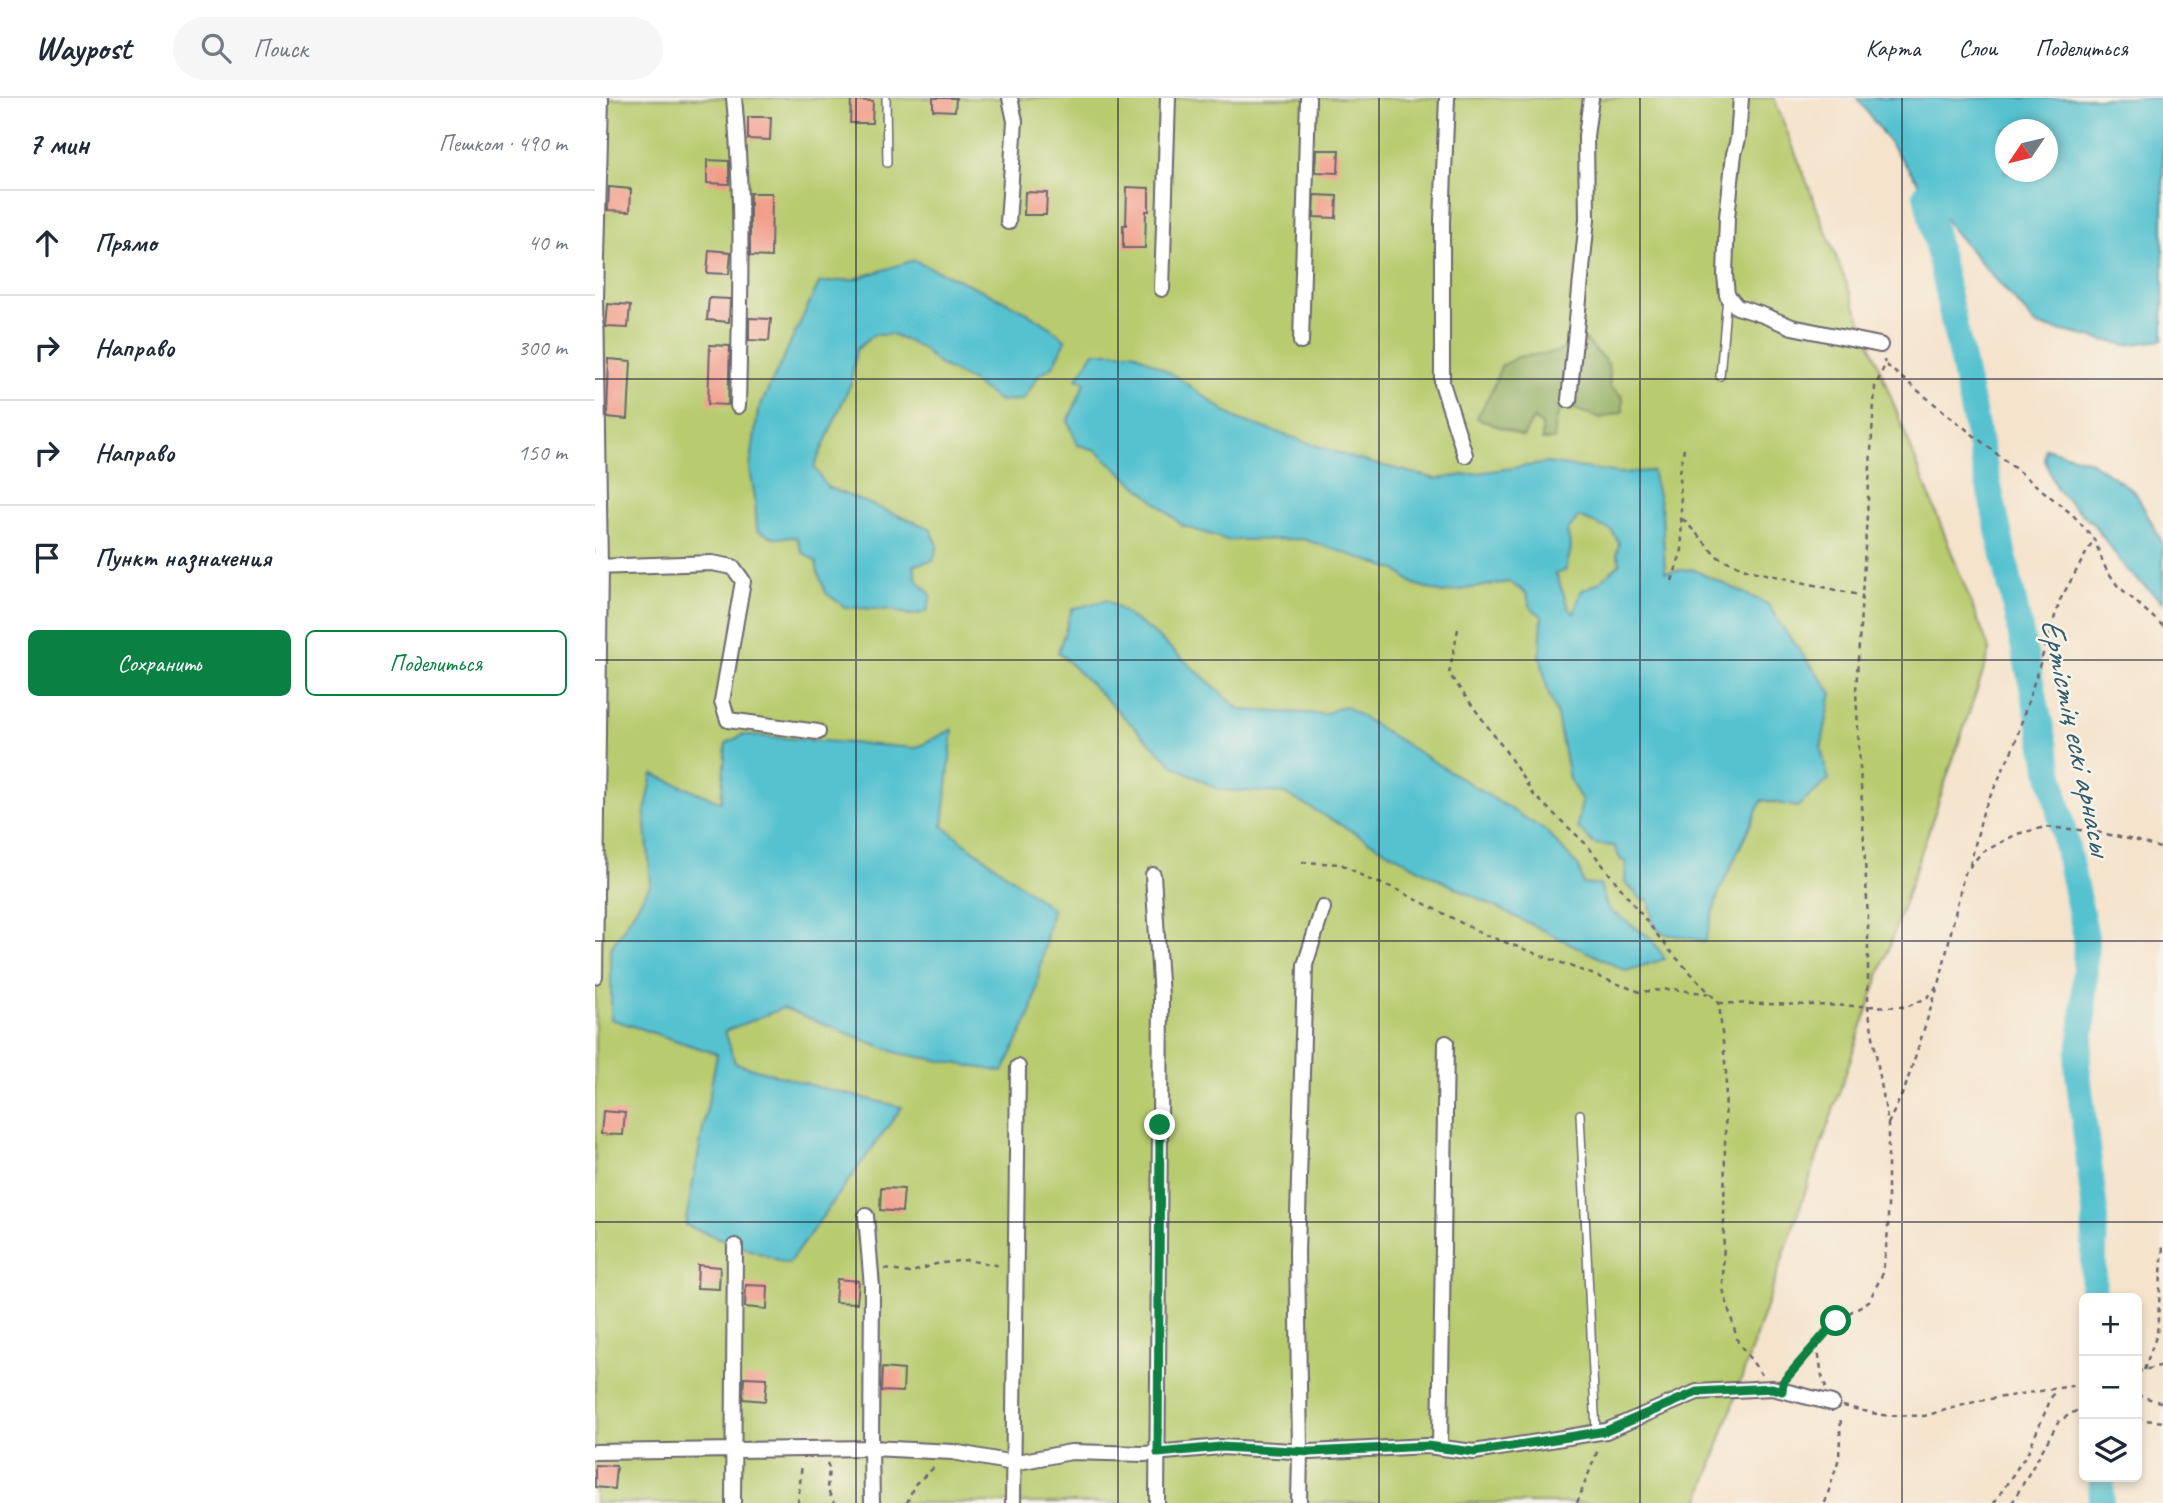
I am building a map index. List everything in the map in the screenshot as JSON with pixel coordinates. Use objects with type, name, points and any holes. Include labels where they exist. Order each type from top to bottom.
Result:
[{"type":"street","points":[[595,976],[598,567],[596,298],[601,98]]},
{"type":"street","points":[[734,98],[739,152],[741,230],[739,406]]},
{"type":"street","points":[[1008,222],[1015,121],[1010,98]]},
{"type":"street","points":[[1162,289],[1168,98]]},
{"type":"street","points":[[1301,342],[1308,98]]},
{"type":"street","points":[[1447,98],[1442,221],[1442,383],[1465,456]]},
{"type":"street","points":[[1569,400],[1587,219],[1586,136],[1591,98]]},
{"type":"street","points":[[1741,98],[1727,217],[1727,295],[1737,307],[1763,314],[1792,327],[1880,345]]},
{"type":"street","points":[[598,567],[712,563],[733,567],[743,581],[722,701],[728,720],[818,732]]},
{"type":"street","points":[[1153,875],[1161,997],[1157,1503]]},
{"type":"street","points":[[1299,1503],[1297,1252],[1305,965],[1323,908]]},
{"type":"street","points":[[1440,1448],[1446,1043]]},
{"type":"street","points":[[1013,1503],[1018,1067]]},
{"type":"street","points":[[866,1216],[873,1287],[873,1503]]},
{"type":"street","points":[[733,1503],[735,1246]]},
{"type":"street","points":[[595,1452],[871,1448],[953,1452],[1013,1463],[1071,1452],[1158,1453],[1220,1447],[1300,1451],[1427,1446],[1474,1452],[1601,1432],[1697,1392],[1777,1390],[1832,1403]]},
{"type":"lane","points":[[886,98],[887,163]]},
{"type":"lane","points":[[1720,376],[1727,295]]},
{"type":"lane","points":[[1580,1114],[1601,1432]]},
{"type":"path","points":[[1880,345],[1885,365],[2073,515],[2094,538],[2105,567],[2117,585],[2163,626]]},
{"type":"path","points":[[1458,629],[1449,674],[1505,750],[1533,794],[1587,845],[1670,951],[1719,1003],[1725,1072],[1723,1289],[1738,1342],[1777,1390],[1836,1321],[1869,1301],[1883,1273],[1888,1231],[1888,1124],[1868,1007],[1868,919],[1856,691],[1875,387],[1885,365]]},
{"type":"path","points":[[1672,581],[1682,550],[1680,473],[1684,448]]},
{"type":"path","points":[[1683,519],[1718,556],[1748,570],[1863,596]]},
{"type":"path","points":[[1969,868],[1983,811],[2014,746],[2060,600],[2094,538]]},
{"type":"path","points":[[1888,1124],[1905,1088],[1939,985],[1964,873],[1981,853],[2017,834],[2045,827],[2092,831],[2163,849]]},
{"type":"path","points":[[1302,862],[1341,864],[1483,934],[1640,992],[1672,989],[1711,995]]},
{"type":"path","points":[[1719,1003],[1906,1007],[1927,998],[1939,985]]},
{"type":"path","points":[[2144,1370],[2157,1334],[2163,1245]]},
{"type":"path","points":[[870,1266],[909,1273],[936,1264],[966,1260],[1016,1268]]},
{"type":"path","points":[[1817,1343],[1822,1376],[1832,1403]]},
{"type":"path","points":[[2144,1370],[2163,1365]]},
{"type":"path","points":[[1825,1503],[1839,1458],[1841,1405],[1881,1415],[1924,1416],[1979,1401],[2079,1385]]},
{"type":"path","points":[[1994,1503],[2028,1452],[2055,1389]]},
{"type":"path","points":[[2142,1397],[2163,1403]]},
{"type":"path","points":[[2012,1503],[2060,1421],[2079,1411]]},
{"type":"path","points":[[2142,1420],[2163,1422]]},
{"type":"path","points":[[1577,1503],[1601,1432]]},
{"type":"path","points":[[798,1503],[803,1449]]},
{"type":"path","points":[[820,1449],[829,1468],[827,1489],[834,1503]]},
{"type":"path","points":[[907,1503],[914,1485],[953,1452]]},
{"type":"green space","points":[[595,98],[1774,98],[1990,651],[1699,1503],[595,1503]]},
{"type":"green space","points":[[1586,340],[1608,364],[1610,386],[1623,397],[1623,412],[1601,418],[1562,405],[1556,421],[1554,440],[1542,440],[1542,425],[1533,419],[1523,437],[1477,418],[1501,366],[1518,357],[1557,352]]},
{"type":"water","points":[[1857,98],[2163,98],[2163,340],[2126,345],[2036,325],[1952,229]]},
{"type":"water","points":[[914,260],[1033,316],[1066,340],[1054,365],[1039,375],[1023,400],[999,401],[971,381],[938,364],[922,348],[894,335],[873,335],[856,350],[851,383],[814,467],[827,487],[930,528],[938,545],[933,561],[914,565],[917,580],[931,595],[927,612],[910,615],[891,610],[845,607],[826,593],[816,562],[802,552],[796,537],[775,538],[757,530],[750,469],[758,411],[819,283],[855,279]]},
{"type":"water","points":[[1094,352],[1133,352],[1177,377],[1235,418],[1356,459],[1437,479],[1547,463],[1620,473],[1652,471],[1662,512],[1665,572],[1692,569],[1768,604],[1832,693],[1821,749],[1829,780],[1797,807],[1762,800],[1719,892],[1705,941],[1661,933],[1652,923],[1649,899],[1643,901],[1625,882],[1626,862],[1621,860],[1614,846],[1594,844],[1577,827],[1582,801],[1569,779],[1557,716],[1548,692],[1540,655],[1542,616],[1531,608],[1526,593],[1509,582],[1442,593],[1414,584],[1396,570],[1303,539],[1227,540],[1183,526],[1096,450],[1078,445],[1068,421],[1085,382],[1077,378]],"holes":[[[1579,517],[1611,530],[1619,543],[1617,553],[1620,563],[1598,583],[1581,591],[1574,613],[1569,609],[1556,574],[1566,570],[1571,548],[1567,531]]]},
{"type":"water","points":[[2045,448],[2090,461],[2135,492],[2163,544],[2163,602],[2127,570],[2094,525],[2057,490],[2044,459]]},
{"type":"water","points":[[1106,600],[1151,631],[1241,710],[1324,714],[1344,706],[1546,831],[1579,867],[1583,884],[1600,885],[1608,909],[1651,938],[1665,959],[1626,971],[1432,876],[1284,793],[1219,790],[1174,766],[1058,652],[1072,609]]},
{"type":"water","points":[[953,729],[943,826],[1052,909],[1032,1011],[1003,1072],[898,1053],[783,1008],[725,1031],[735,1063],[814,1086],[902,1107],[788,1264],[685,1225],[717,1054],[611,1019],[611,948],[651,884],[645,812],[653,774],[721,802],[726,743],[743,735],[916,748]]},
{"type":"building","points":[[933,98],[956,98],[955,111],[933,110]]},
{"type":"building","points":[[851,100],[873,101],[872,123],[850,123]]},
{"type":"building","points":[[748,117],[771,117],[770,140],[748,139]]},
{"type":"building","points":[[1317,150],[1339,150],[1338,173],[1316,172]]},
{"type":"building","points":[[707,160],[729,161],[729,184],[707,183]]},
{"type":"building","points":[[609,187],[631,189],[630,211],[608,210]]},
{"type":"building","points":[[1127,187],[1149,188],[1145,248],[1123,248]]},
{"type":"building","points":[[1025,192],[1047,193],[1046,215],[1024,215]]},
{"type":"building","points":[[750,193],[772,193],[771,257],[750,256]]},
{"type":"building","points":[[1315,195],[1337,196],[1336,218],[1314,217]]},
{"type":"building","points":[[709,250],[731,252],[729,274],[707,273]]},
{"type":"building","points":[[709,298],[730,299],[729,322],[707,320]]},
{"type":"building","points":[[608,304],[630,306],[628,328],[606,327]]},
{"type":"building","points":[[749,318],[771,319],[769,341],[749,340]]},
{"type":"building","points":[[710,345],[730,346],[728,405],[708,404]]},
{"type":"building","points":[[609,359],[631,361],[628,419],[607,417]]},
{"type":"building","points":[[603,1111],[625,1113],[623,1135],[601,1134]]},
{"type":"building","points":[[881,1188],[904,1189],[902,1212],[880,1210]]},
{"type":"building","points":[[698,1265],[720,1267],[719,1289],[697,1288]]},
{"type":"building","points":[[837,1279],[859,1281],[857,1303],[835,1302]]},
{"type":"building","points":[[746,1285],[768,1286],[767,1309],[745,1307]]},
{"type":"building","points":[[882,1368],[904,1370],[903,1392],[881,1391]]},
{"type":"building","points":[[744,1377],[767,1378],[765,1401],[743,1399]]},
{"type":"building","points":[[595,1465],[616,1466],[614,1489],[595,1487]]},
{"type":"waterway","name":"Ертістің ескі арнасы","points":[[1926,194],[2086,937],[2083,1025],[2077,1065],[2095,1212],[2093,1293]]},
{"type":"waterway","name":"Ертістің ескі арнасы","points":[[2101,1503],[2102,1482]]},
{"type":"route","points":[[1160,1125],[1158,1453],[1220,1447],[1310,1452],[1427,1446],[1474,1452],[1606,1431],[1697,1392],[1772,1388],[1782,1391],[1783,1382],[1836,1321]]}]
